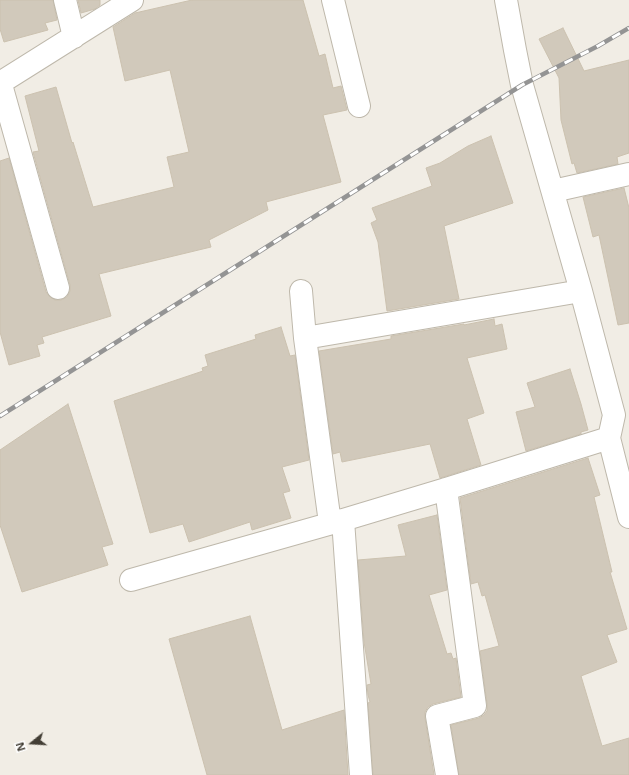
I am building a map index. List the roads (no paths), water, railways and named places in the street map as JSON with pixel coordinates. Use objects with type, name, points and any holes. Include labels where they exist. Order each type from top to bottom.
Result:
[{"type":"street","points":[[64,0],[74,37]]},
{"type":"street","points":[[58,288],[0,82],[132,0]]},
{"type":"street","points":[[333,0],[360,106]]},
{"type":"street","points":[[506,0],[522,85],[581,291],[622,413],[609,438],[629,516]]},
{"type":"street","points":[[553,192],[629,174]]},
{"type":"street","points":[[301,291],[305,338],[336,521],[361,775]]},
{"type":"street","points":[[305,338],[581,291]]},
{"type":"street","points":[[131,580],[446,489],[609,438]]},
{"type":"street","points":[[446,489],[475,706],[437,716],[447,775]]},
{"type":"railway","points":[[0,416],[522,85],[598,46],[629,28]]}]
